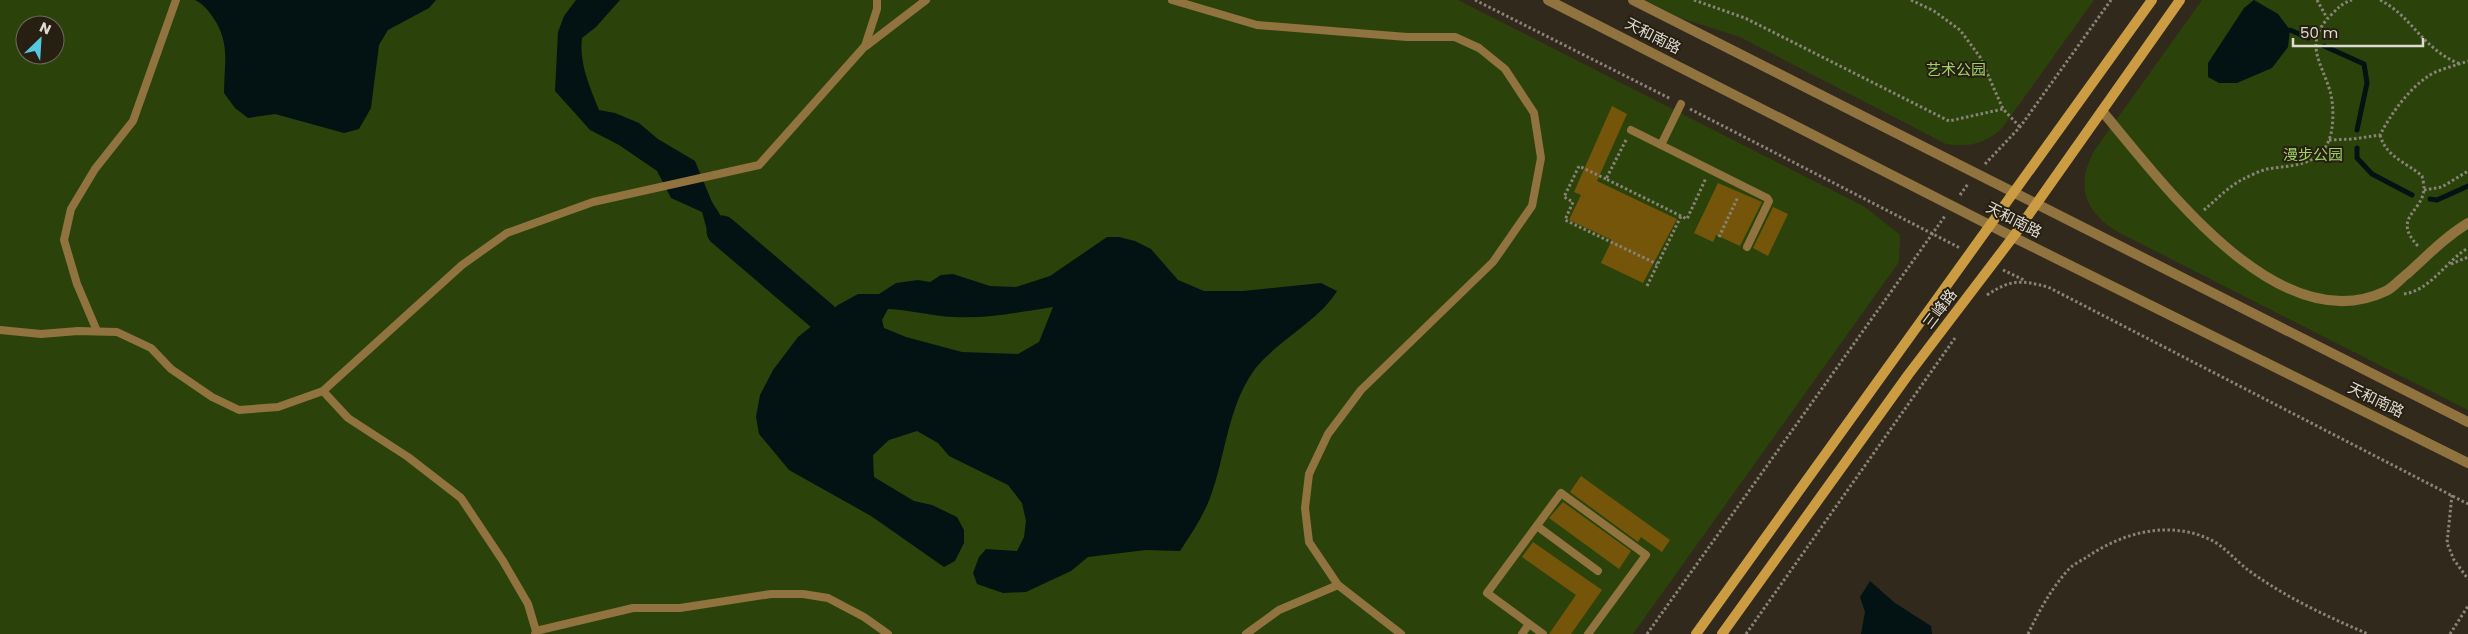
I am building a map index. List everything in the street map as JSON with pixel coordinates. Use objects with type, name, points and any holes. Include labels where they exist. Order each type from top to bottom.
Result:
[{"type":"main road","name":"三峰路","points":[[1696,634],[1989,224],[2152,0]]},
{"type":"main road","name":"三峰路","points":[[1722,634],[1908,375],[2013,237],[2180,0]]},
{"type":"street","name":"天和南路","points":[[1548,0],[2013,237],[2468,463]]},
{"type":"street","name":"天和南路","points":[[1633,0],[1975,174],[2038,202],[2468,422]]},
{"type":"street","points":[[2102,111],[2170,190],[2227,250],[2272,281],[2319,300],[2357,302],[2388,290],[2450,235],[2468,223]]},
{"type":"lane","points":[[97,331],[77,284],[64,240],[71,210],[95,169],[133,120],[176,0]]},
{"type":"lane","points":[[865,46],[878,0]]},
{"type":"lane","points":[[0,330],[41,334],[97,331],[117,332],[151,348],[171,369],[212,398],[239,410],[278,407],[323,391],[462,265],[507,233],[593,202],[759,165],[865,46],[926,0]]},
{"type":"lane","points":[[1172,0],[1257,25],[1407,37],[1455,37],[1479,48],[1505,70],[1534,113],[1541,158],[1532,206],[1492,262],[1362,390],[1328,434],[1309,474],[1305,508],[1309,542],[1338,585],[1402,634]]},
{"type":"lane","points":[[1661,145],[1681,104]]},
{"type":"lane","points":[[1631,130],[1764,195],[1769,201],[1747,247]]},
{"type":"lane","points":[[323,391],[348,418],[408,457],[461,498],[503,561],[528,604],[536,632],[633,608],[680,608],[771,594],[803,594],[828,598],[864,617],[888,634]]},
{"type":"lane","points":[[1543,634],[1487,594],[1561,493],[1646,555],[1588,634]]},
{"type":"lane","points":[[1537,526],[1598,570]]},
{"type":"lane","points":[[1246,634],[1280,610],[1338,585]]},
{"type":"lane","points":[[1522,634],[1530,624]]},
{"type":"path","points":[[1475,0],[1884,207],[1969,253]]},
{"type":"path","points":[[1694,0],[1745,18],[1949,120],[2003,109]]},
{"type":"path","points":[[1911,0],[1934,11],[1960,30],[1980,57],[2003,109],[2020,127]]},
{"type":"path","points":[[1647,634],[1975,174],[2020,127],[2110,0]]},
{"type":"path","points":[[2316,0],[2328,18]]},
{"type":"path","points":[[2196,217],[2242,180],[2265,170],[2307,163],[2321,153],[2329,140],[2332,116],[2331,92],[2318,61],[2315,44],[2320,27],[2342,3],[2352,0]]},
{"type":"path","points":[[2380,0],[2399,14],[2435,51],[2460,64]]},
{"type":"path","points":[[2426,256],[2408,236],[2407,223],[2424,190],[2422,176],[2390,154],[2383,146],[2380,135],[2388,120],[2413,90],[2428,76],[2468,62]]},
{"type":"path","points":[[1606,179],[1631,130]]},
{"type":"path","points":[[2329,140],[2380,135]]},
{"type":"path","points":[[1657,264],[1564,220],[1573,202],[1564,197],[1579,166],[1686,219],[1710,169]]},
{"type":"path","points":[[2424,190],[2442,187],[2468,171]]},
{"type":"path","points":[[1719,237],[1744,185]]},
{"type":"path","points":[[1646,286],[1681,216]]},
{"type":"path","points":[[2448,265],[2468,257]]},
{"type":"path","points":[[1992,265],[2024,280],[2048,287],[2468,504]]},
{"type":"path","points":[[1983,298],[2001,286],[2024,280]]},
{"type":"path","points":[[1746,634],[1956,337]]},
{"type":"path","points":[[2452,495],[2447,543],[2454,560],[2468,579]]},
{"type":"path","points":[[2028,634],[2040,608],[2069,568],[2099,549],[2120,539],[2153,530],[2178,531],[2210,539],[2248,570],[2302,604],[2368,634]]},
{"type":"path","points":[[2450,634],[2468,606]]},
{"type":"green space","points":[[0,0],[1458,0],[1865,207],[1900,235],[1899,262],[1633,634],[0,634]]},
{"type":"green space","name":"艺术公园","points":[[1645,0],[2094,0],[2003,127],[1991,137],[1977,143],[1954,145],[1946,144],[1740,37],[1680,18]]},
{"type":"green space","name":"漫步公园","points":[[2202,0],[2468,0],[2468,410],[2118,232],[2098,216],[2091,207],[2086,197],[2085,176],[2094,151]]},
{"type":"shaded area","points":[[195,0],[436,0],[429,8],[388,30],[379,45],[371,108],[359,129],[344,133],[275,114],[248,118],[235,108],[224,93],[225,53],[222,35],[208,11]]},
{"type":"shaded area","points":[[576,0],[620,0],[596,27],[582,38],[584,66],[599,110],[615,113],[639,123],[658,139],[695,161],[712,202],[726,224],[718,236],[707,230],[702,212],[671,198],[657,171],[619,145],[590,130],[555,91],[558,32],[564,16]]},
{"type":"shaded area","points":[[2254,0],[2278,14],[2290,30],[2288,47],[2272,68],[2237,83],[2219,83],[2208,77],[2208,63],[2244,8]]},
{"type":"shaded area","points":[[1107,237],[1119,237],[1135,241],[1151,249],[1178,280],[1204,291],[1243,291],[1321,283],[1337,291],[1320,311],[1275,349],[1255,369],[1238,399],[1210,498],[1200,519],[1180,551],[1146,550],[1088,557],[1071,571],[1026,592],[1003,593],[977,584],[973,573],[979,557],[986,549],[1017,551],[1024,537],[1026,521],[1022,503],[1008,485],[949,456],[938,443],[917,431],[889,440],[873,455],[874,477],[914,501],[932,505],[957,517],[964,530],[964,543],[955,561],[944,567],[871,516],[789,470],[759,434],[756,417],[760,395],[773,370],[798,337],[838,305],[858,294],[879,294],[896,283],[918,280],[930,282],[941,275],[953,274],[990,286],[1016,287],[1050,276]],"holes":[[[1053,307],[1039,342],[1018,354],[962,352],[906,337],[884,328],[882,320],[888,309],[945,316],[979,317]]]},
{"type":"shaded area","points":[[1870,581],[1895,603],[1931,626],[1932,634],[1861,634],[1865,612],[1860,597]]},
{"type":"building","points":[[1612,106],[1627,114],[1597,181],[1677,219],[1643,283],[1601,263],[1612,240],[1569,220],[1581,195],[1574,192]]},
{"type":"building","points":[[1718,183],[1762,202],[1740,246],[1716,235],[1713,242],[1694,233]]},
{"type":"building","points":[[1773,207],[1788,214],[1768,256],[1753,248]]},
{"type":"building","points":[[1581,476],[1670,540],[1662,552],[1641,537],[1638,542],[1570,492]]},
{"type":"building","points":[[1563,502],[1631,551],[1619,569],[1549,518]]},
{"type":"building","points":[[1533,542],[1602,590],[1571,634],[1549,634],[1576,595],[1522,557]]},
{"type":"waterway","points":[[2290,30],[2308,38]]},
{"type":"waterway","points":[[2324,46],[2364,64],[2367,83],[2357,130]]},
{"type":"waterway","points":[[2357,148],[2357,158],[2372,174],[2412,195]]},
{"type":"waterway","points":[[2430,199],[2437,200],[2468,186]]},
{"type":"waterway","points":[[722,231],[823,317]]}]
